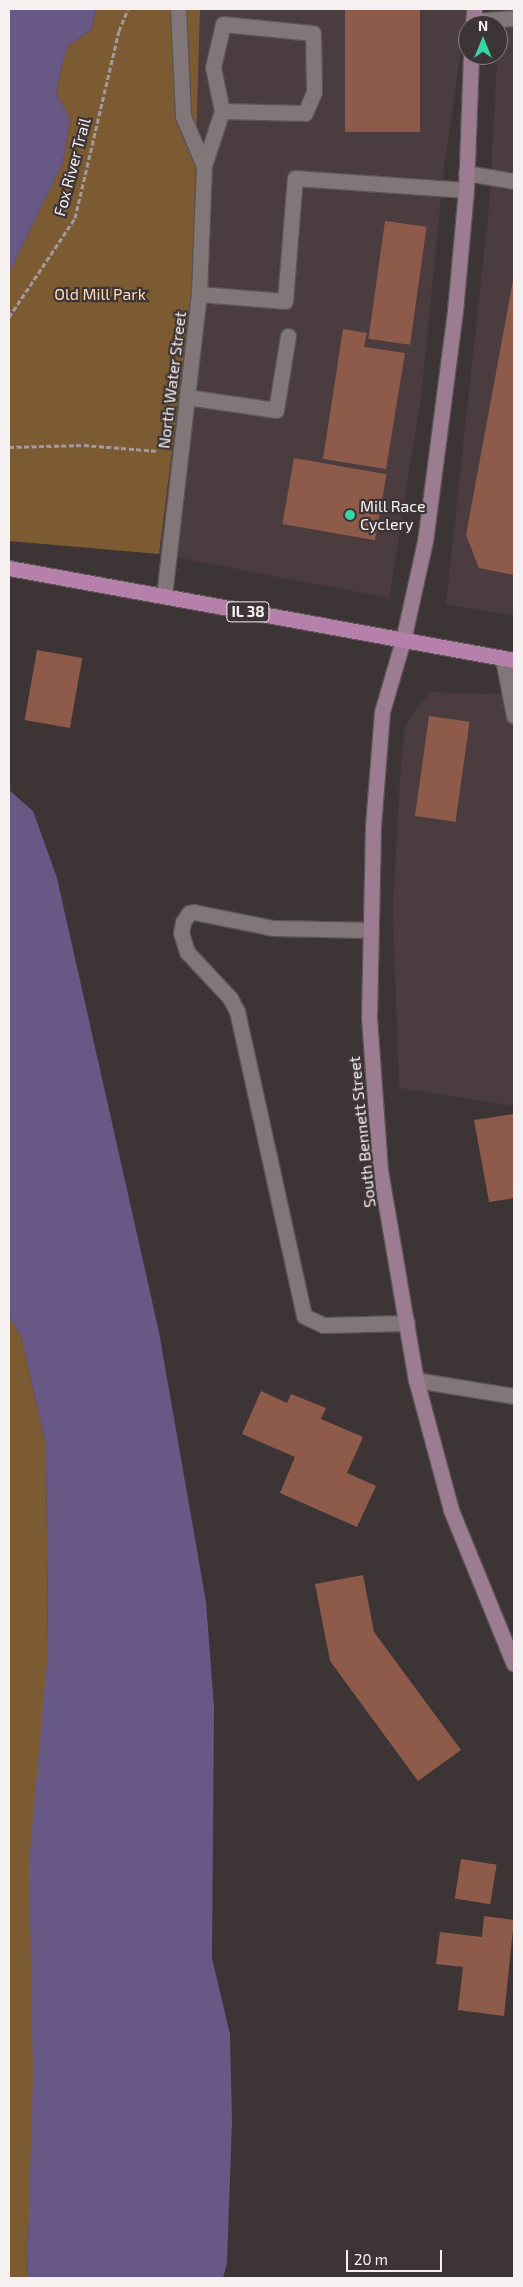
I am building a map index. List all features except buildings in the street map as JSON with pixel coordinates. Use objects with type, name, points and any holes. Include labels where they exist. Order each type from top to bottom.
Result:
[{"type":"main road","name":"South Bennett Street","points":[[471,65],[466,190],[455,311],[426,541],[403,640],[382,712],[373,827],[369,1017],[380,1170],[416,1380],[451,1510],[514,1664]]},
{"type":"main road","name":"IL 38","points":[[9,568],[508,660]]},
{"type":"street","points":[[178,9],[183,116],[204,166]]},
{"type":"street","points":[[204,166],[222,112],[213,67],[223,24],[313,33],[314,92],[305,112],[222,112]]},
{"type":"street","name":"North Water Street","points":[[164,596],[199,294],[204,166]]},
{"type":"street","points":[[466,173],[514,181]]},
{"type":"street","points":[[199,294],[285,301],[295,178],[466,190]]},
{"type":"street","points":[[187,396],[276,410],[288,336]]},
{"type":"street","points":[[508,660],[514,716]]},
{"type":"street","points":[[371,930],[273,928],[194,912],[189,913],[183,922],[182,932],[187,952],[224,991],[237,1011],[304,1316],[322,1325],[407,1323]]},
{"type":"street","points":[[416,1380],[514,1396]]},
{"type":"path","name":"Fox River Trail","points":[[9,317],[74,218],[120,31],[128,9]]},
{"type":"path","points":[[9,447],[84,445],[161,451]]},
{"type":"shaded area","points":[[9,9],[96,9],[91,30],[68,46],[61,68],[56,94],[70,118],[63,162],[9,273]]},
{"type":"shaded area","points":[[200,9],[467,9],[466,15],[458,15],[459,65],[444,168],[421,397],[389,598],[159,554],[192,293]]},
{"type":"shaded area","points":[[508,24],[514,24],[514,616],[446,604],[489,207],[497,65],[508,65]]},
{"type":"shaded area","points":[[429,692],[514,695],[514,1106],[399,1088],[393,912],[399,793],[405,726]]},
{"type":"shaded area","points":[[9,790],[33,811],[57,878],[159,1332],[206,1602],[214,1707],[212,1958],[230,2034],[232,2122],[227,2263],[223,2278],[27,2278],[33,2075],[29,1863],[48,1649],[46,1445],[21,1336],[9,1317]]},
{"type":"green space","name":"Old Mill Park","points":[[96,9],[200,9],[192,293],[159,554],[9,541],[9,273],[63,162],[70,118],[56,94],[61,68],[68,46],[91,30]]},
{"type":"green space","points":[[9,1317],[21,1336],[46,1445],[48,1649],[27,2278],[9,2278]]},
{"type":"place","name":"Mill Race Cyclery","points":[[350,515]]}]
